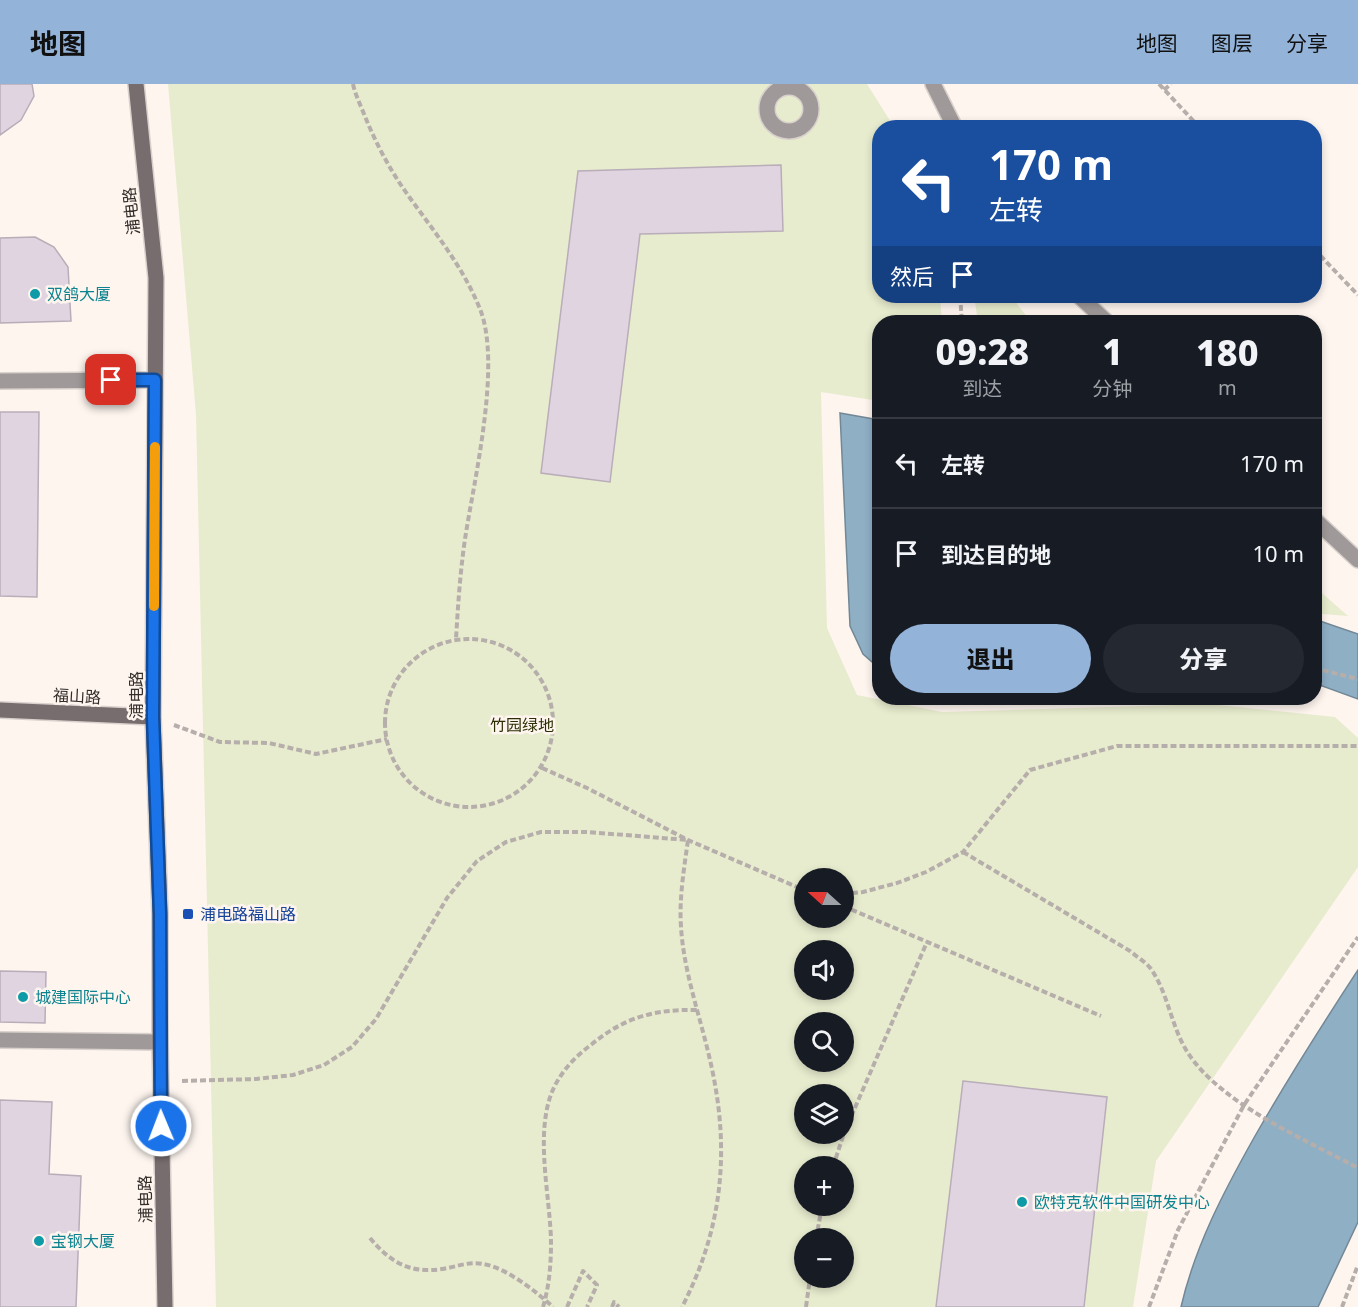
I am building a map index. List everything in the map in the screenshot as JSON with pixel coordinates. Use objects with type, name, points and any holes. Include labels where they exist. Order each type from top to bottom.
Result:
[{"type":"street","name":"浦电路","points":[[136,84],[156,278],[153,717],[160,914],[160,1081],[165,1307]]},
{"type":"street","points":[[933,84],[951,120]]},
{"type":"street","points":[[1087,303],[1099,315]]},
{"type":"street","points":[[0,381],[155,380]]},
{"type":"street","points":[[1322,526],[1358,560]]},
{"type":"street","name":"福山路","points":[[0,710],[153,717]]},
{"type":"street","points":[[0,1040],[160,1042]]},
{"type":"path","points":[[353,84],[371,132],[386,162],[408,197],[442,239],[463,272],[481,311],[489,346],[482,434],[459,581],[456,639]]},
{"type":"path","points":[[1159,84],[1192,120]]},
{"type":"path","points":[[1164,90],[1171,84]]},
{"type":"path","points":[[1322,258],[1358,296]]},
{"type":"path","points":[[456,639],[501,644],[526,660],[542,681],[553,709],[553,739],[542,768],[522,790],[496,804],[472,808],[444,805],[418,792],[401,774],[388,749],[384,726],[387,704],[399,677],[419,655],[441,643],[456,639]]},
{"type":"path","points":[[1322,670],[1358,679]]},
{"type":"path","points":[[153,717],[220,742],[269,743],[316,754],[387,739]]},
{"type":"path","points":[[854,893],[897,883],[926,872],[963,852],[1030,770],[1116,746],[1358,746]]},
{"type":"path","points":[[542,768],[587,788],[688,840],[794,886]]},
{"type":"path","points":[[160,1081],[256,1079],[293,1075],[324,1065],[352,1047],[376,1019],[447,898],[477,861],[506,842],[541,832],[587,832],[688,840]]},
{"type":"path","points":[[682,1307],[704,1260],[714,1222],[723,1146],[721,1114],[683,951],[680,925],[681,893],[688,840]]},
{"type":"path","points":[[963,852],[1130,951],[1150,967],[1166,995],[1188,1053],[1205,1073],[1257,1114],[1358,1168]]},
{"type":"path","points":[[854,911],[1101,1016]]},
{"type":"path","points":[[1149,1307],[1178,1230],[1244,1105],[1358,937]]},
{"type":"path","points":[[837,1156],[844,1133],[927,942]]},
{"type":"path","points":[[543,1307],[550,1272],[551,1243],[544,1145],[545,1123],[558,1078],[572,1062],[606,1032],[634,1018],[654,1011],[698,1010]]},
{"type":"path","points":[[370,1238],[383,1254],[409,1268],[442,1269],[482,1263],[495,1267],[553,1307]]},
{"type":"path","points":[[1342,1307],[1358,1265]]},
{"type":"path","points":[[567,1307],[583,1271],[597,1285],[587,1307]]},
{"type":"path","points":[[806,1307],[809,1288]]},
{"type":"path","points":[[612,1307],[614,1302],[619,1307]]},
{"type":"green space","name":"竹园绿地","points":[[168,84],[867,84],[890,120],[872,120],[872,303],[941,303],[941,315],[872,315],[872,400],[821,392],[827,628],[857,695],[872,698],[872,705],[907,705],[942,712],[1219,705],[1335,717],[1358,738],[1358,867],[1156,1161],[1133,1307],[216,1307],[196,415]]},
{"type":"green space","points":[[975,303],[1016,303],[1026,315],[977,315]]},
{"type":"green space","points":[[1322,593],[1348,616],[1322,614]]},
{"type":"water","points":[[840,413],[872,419],[872,662],[863,654],[850,626]]},
{"type":"water","points":[[1322,622],[1358,634],[1358,699],[1322,686]]},
{"type":"water","points":[[1358,970],[1358,1222],[1318,1307],[1181,1307],[1202,1241],[1232,1177],[1280,1094]]},
{"type":"building","points":[[0,84],[32,84],[34,96],[21,120],[0,135]]},
{"type":"building","points":[[781,165],[783,231],[640,234],[610,482],[541,473],[578,171]]},
{"type":"building","name":"双鸽大厦","points":[[35,237],[54,247],[68,267],[71,321],[0,323],[0,238]]},
{"type":"building","points":[[0,412],[39,412],[37,597],[0,596]]},
{"type":"building","name":"城建国际中心","points":[[0,971],[46,972],[45,1023],[0,1022]]},
{"type":"building","name":"欧特克软件中国研发中心","points":[[963,1081],[1107,1097],[1084,1307],[936,1307]]},
{"type":"building","name":"宝钢大厦","points":[[0,1100],[52,1102],[49,1174],[81,1176],[76,1307],[0,1307]]},
{"type":"slow traffic","points":[[154,606],[155,447]]},
{"type":"place","name":"双鸽大厦","points":[[35,294]]},
{"type":"place","name":"浦电路福山路","points":[[188,914]]},
{"type":"place","name":"城建国际中心","points":[[23,997]]},
{"type":"place","name":"欧特克软件中国研发中心","points":[[1022,1202]]},
{"type":"place","name":"宝钢大厦","points":[[39,1241]]},
{"type":"route","points":[[111,380],[155,380],[153,717],[160,914],[161,1126]]}]
